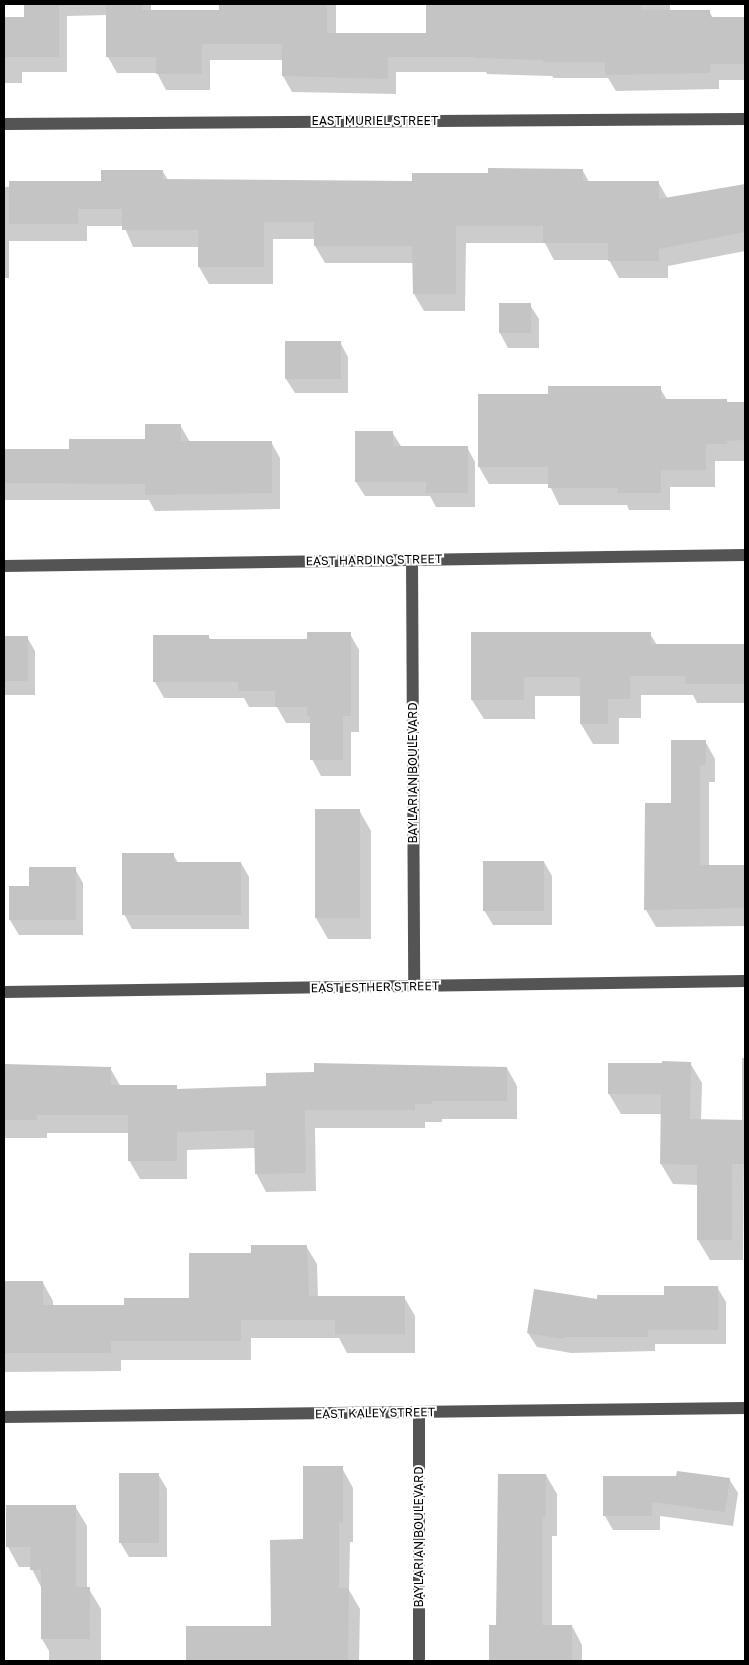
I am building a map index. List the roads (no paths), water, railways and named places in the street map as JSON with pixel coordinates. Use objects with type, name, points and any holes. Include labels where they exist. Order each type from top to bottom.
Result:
[{"type":"street","name":"EAST MURIEL STREET","points":[[4,124],[745,119]]},
{"type":"street","name":"EAST HARDING STREET","points":[[4,566],[745,556]]},
{"type":"street","name":"BAYLARIAN BOULEVARD","points":[[412,559],[414,986]]},
{"type":"street","name":"EAST ESTHER STREET","points":[[4,992],[745,981]]},
{"type":"street","name":"EAST KALEY STREET","points":[[4,1417],[745,1408]]},
{"type":"street","name":"BAYLARIAN BOULEVARD","points":[[419,1413],[419,1661]]}]
